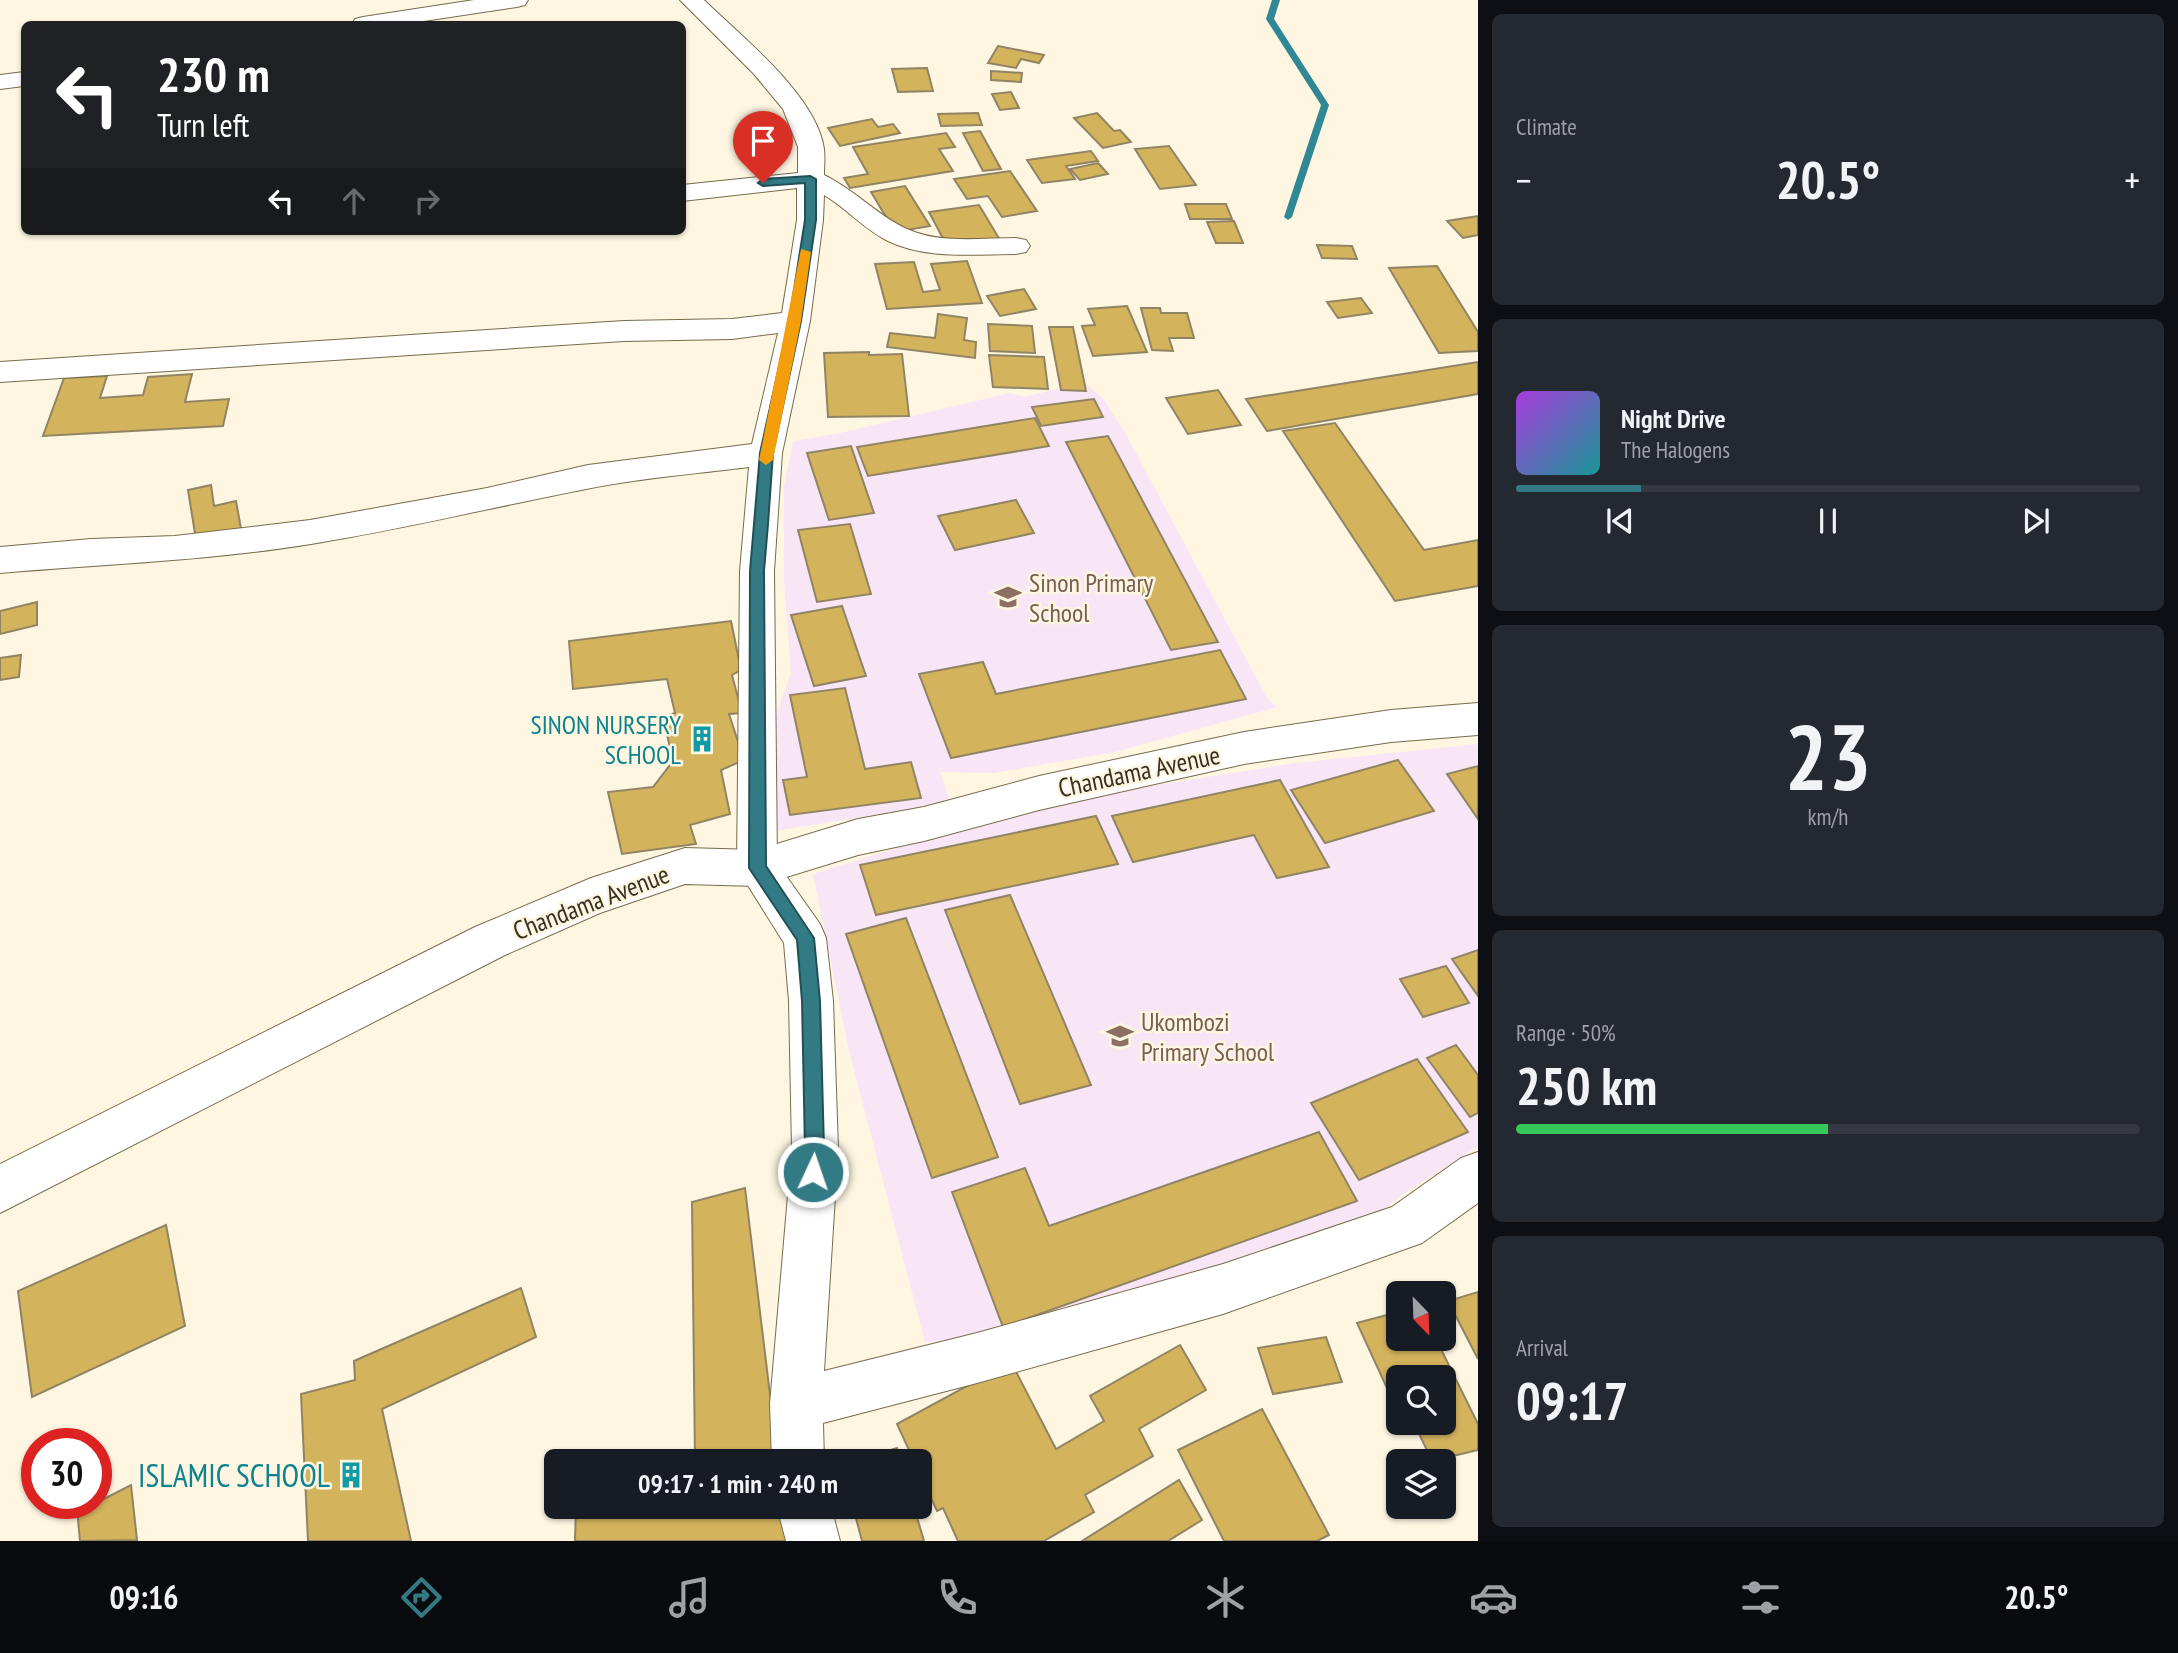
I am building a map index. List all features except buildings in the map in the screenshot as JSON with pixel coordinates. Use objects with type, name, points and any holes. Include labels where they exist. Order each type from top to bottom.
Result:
[{"type":"street","points":[[382,21],[517,0]]},
{"type":"street","points":[[691,0],[762,69],[794,107],[811,147],[810,220],[795,321],[766,453],[757,571],[757,868],[805,938],[811,1001],[815,1149],[796,1404],[798,1449]]},
{"type":"street","points":[[0,82],[21,79]]},
{"type":"street","points":[[686,193],[810,179],[836,191],[895,234],[917,242],[946,246],[1016,246]]},
{"type":"street","points":[[0,372],[611,332],[732,329],[795,321]]},
{"type":"street","points":[[0,560],[91,552],[175,549],[310,532],[487,500],[588,477],[766,453]]},
{"type":"street","name":"Chandama Avenue","points":[[0,1189],[490,941],[591,898],[685,866],[757,868],[858,836],[924,824],[1039,793],[1244,748],[1391,726],[1478,719]]},
{"type":"street","points":[[796,1404],[978,1358],[1223,1289],[1405,1226],[1478,1175]]},
{"type":"street","points":[[807,1519],[813,1541]]},
{"type":"shaded area","name":"Sinon Primary School","points":[[1083,382],[1103,398],[1127,436],[1267,698],[1277,707],[1115,752],[994,773],[940,772],[951,803],[768,832],[767,739],[791,673],[784,582],[784,487],[793,441],[840,433],[1010,393],[1025,397]]},
{"type":"shaded area","name":"Ukombozi Primary School","points":[[1478,744],[1478,1146],[1406,1192],[1360,1228],[992,1344],[925,1342],[849,1051],[813,874],[974,824],[1125,790],[1295,763]]},
{"type":"waterway","points":[[1276,0],[1270,19],[1325,105],[1288,217]]},
{"type":"slow traffic","points":[[766,460],[795,321],[805,252]]},
{"type":"place","name":"Sinon Primary School","points":[[1008,597]]},
{"type":"place","name":"SINON NURSERY SCHOOL","points":[[702,739]]},
{"type":"place","name":"Ukombozi Primary School","points":[[1120,1036]]},
{"type":"place","name":"ISLAMIC SCHOOL","points":[[351,1475]]},
{"type":"route","points":[[763,183],[810,179],[810,220],[795,321],[766,453],[757,571],[757,868],[805,938],[811,1001],[815,1149],[813,1172]]}]
